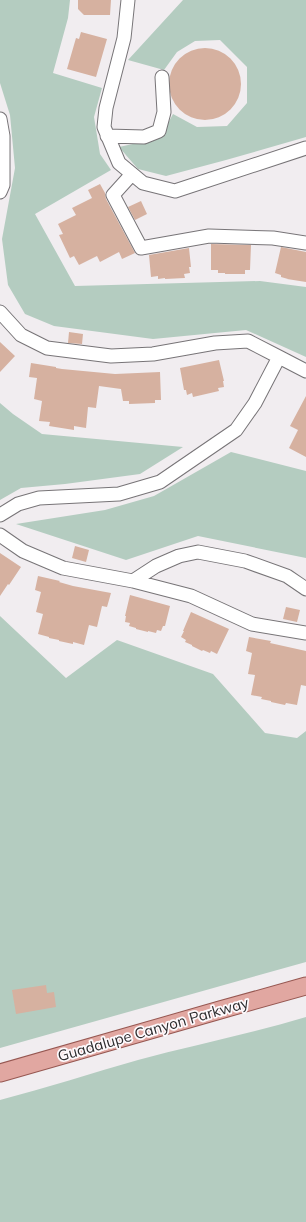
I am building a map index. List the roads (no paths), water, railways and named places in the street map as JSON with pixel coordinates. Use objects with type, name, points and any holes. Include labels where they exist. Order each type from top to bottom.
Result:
[{"type":"main road","name":"Guadalupe Canyon Parkway","points":[[0,1073],[306,986]]},
{"type":"street","points":[[128,0],[124,38],[106,108],[104,127],[119,163],[142,184],[175,191],[306,148]]},
{"type":"street","points":[[107,136],[144,137],[159,131],[164,112],[162,77]]},
{"type":"street","points":[[0,119],[3,136],[1,187]]},
{"type":"street","points":[[132,174],[114,196],[141,248],[209,236],[273,238],[306,243]]},
{"type":"street","points":[[0,312],[21,336],[47,348],[118,356],[153,354],[215,343],[248,341],[306,372]]},
{"type":"street","points":[[0,515],[18,504],[39,498],[119,494],[160,482],[236,430],[255,403],[279,357]]},
{"type":"street","points":[[0,535],[23,551],[62,568],[133,581],[191,596],[252,624],[306,633]]},
{"type":"street","points":[[133,581],[156,566],[179,556],[198,552],[245,561],[287,576],[306,589]]}]
